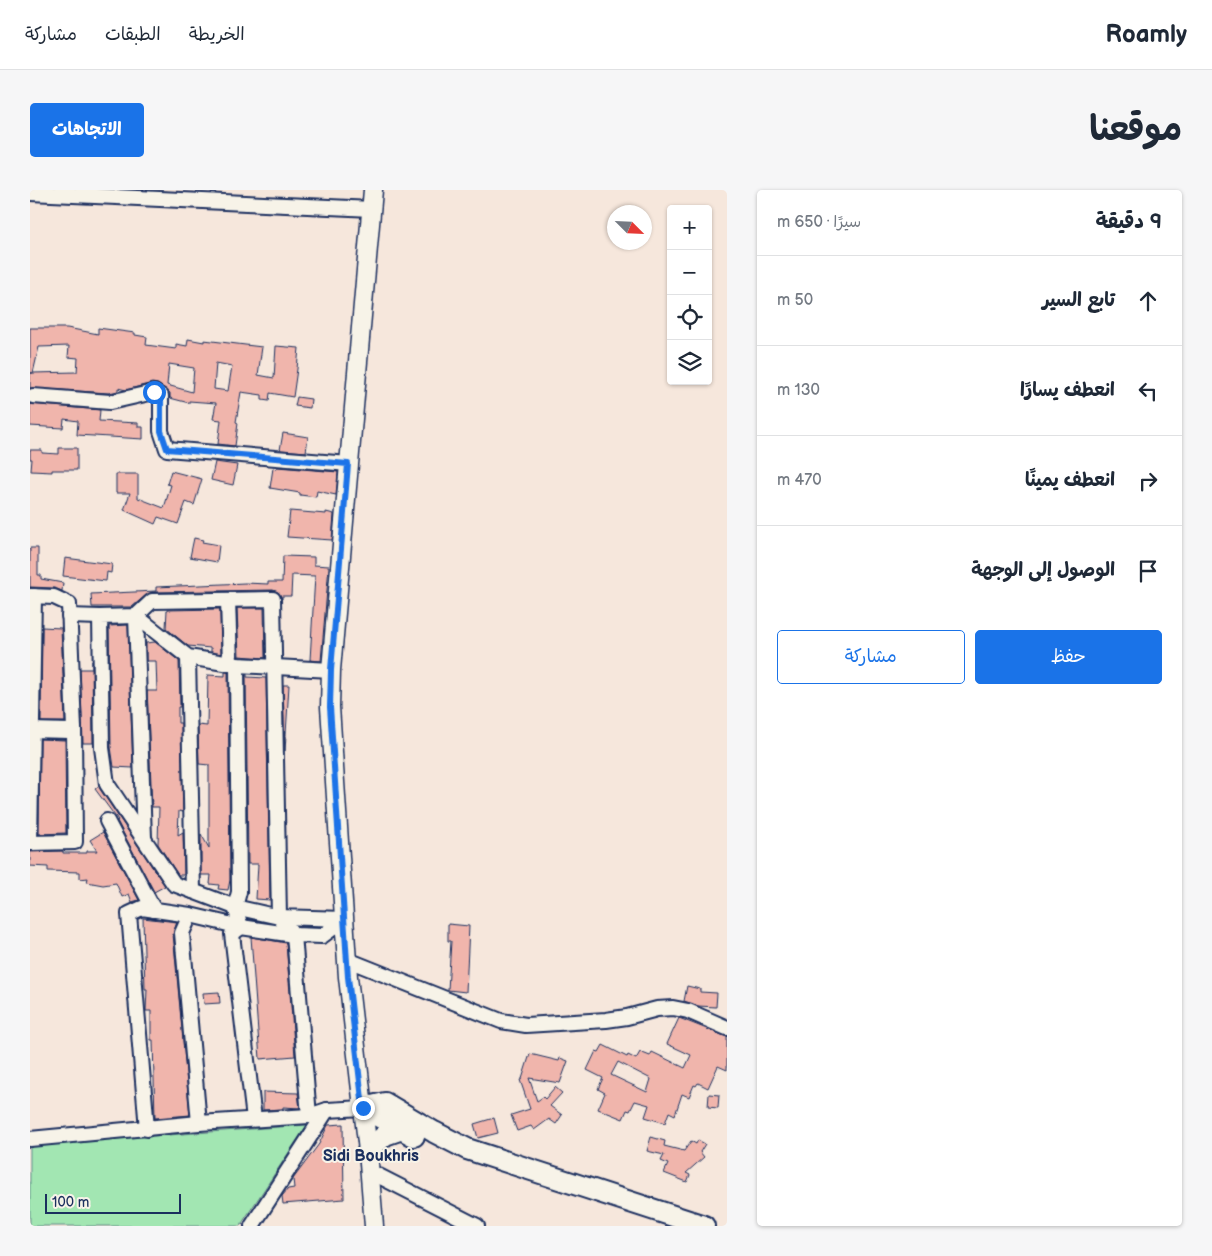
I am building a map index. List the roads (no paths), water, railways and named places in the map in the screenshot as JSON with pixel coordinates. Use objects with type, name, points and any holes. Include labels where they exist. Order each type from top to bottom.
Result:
[{"type":"highway","points":[[363,1108],[385,1103],[434,1132],[483,1155],[704,1226]]},
{"type":"highway","points":[[363,1108],[461,1160],[661,1226]]},
{"type":"highway","points":[[368,1151],[385,1135],[402,1129]]},
{"type":"main road","points":[[374,190],[348,464],[331,670],[330,707],[348,977],[371,1174],[374,1226]]},
{"type":"street","points":[[30,193],[372,209]]},
{"type":"street","points":[[33,396],[110,402],[154,392],[161,396],[161,431],[167,449],[348,464]]},
{"type":"street","points":[[32,596],[54,596],[69,604],[74,729],[75,842],[30,843],[32,596]]},
{"type":"street","points":[[144,839],[136,616],[152,601],[273,599],[279,918],[294,935],[310,1116]]},
{"type":"street","points":[[228,600],[233,664],[239,892],[235,907],[241,926]]},
{"type":"street","points":[[69,616],[136,616],[188,657],[233,664],[331,670]]},
{"type":"street","points":[[100,617],[102,748],[107,784],[174,884],[235,907],[279,918],[345,919]]},
{"type":"street","points":[[188,657],[193,891]]},
{"type":"street","points":[[31,730],[70,731],[74,729]]},
{"type":"street","points":[[106,821],[154,910]]},
{"type":"street","points":[[147,1129],[129,914],[142,908],[190,914],[241,926],[294,935],[322,936],[345,919]]},
{"type":"street","points":[[190,914],[182,933],[199,1122]]},
{"type":"street","points":[[241,926],[232,934],[254,1119]]},
{"type":"street","points":[[348,960],[501,1021],[526,1024],[606,1020],[657,1009],[673,1008],[688,1011],[727,1028]]},
{"type":"street","points":[[30,1140],[199,1122],[310,1116],[327,1110],[363,1108]]},
{"type":"street","points":[[252,1226],[327,1110]]},
{"type":"street","points":[[371,1174],[377,1175],[477,1226]]},
{"type":"district","name":"Sidi Boukhris","points":[[371,1156]]}]
